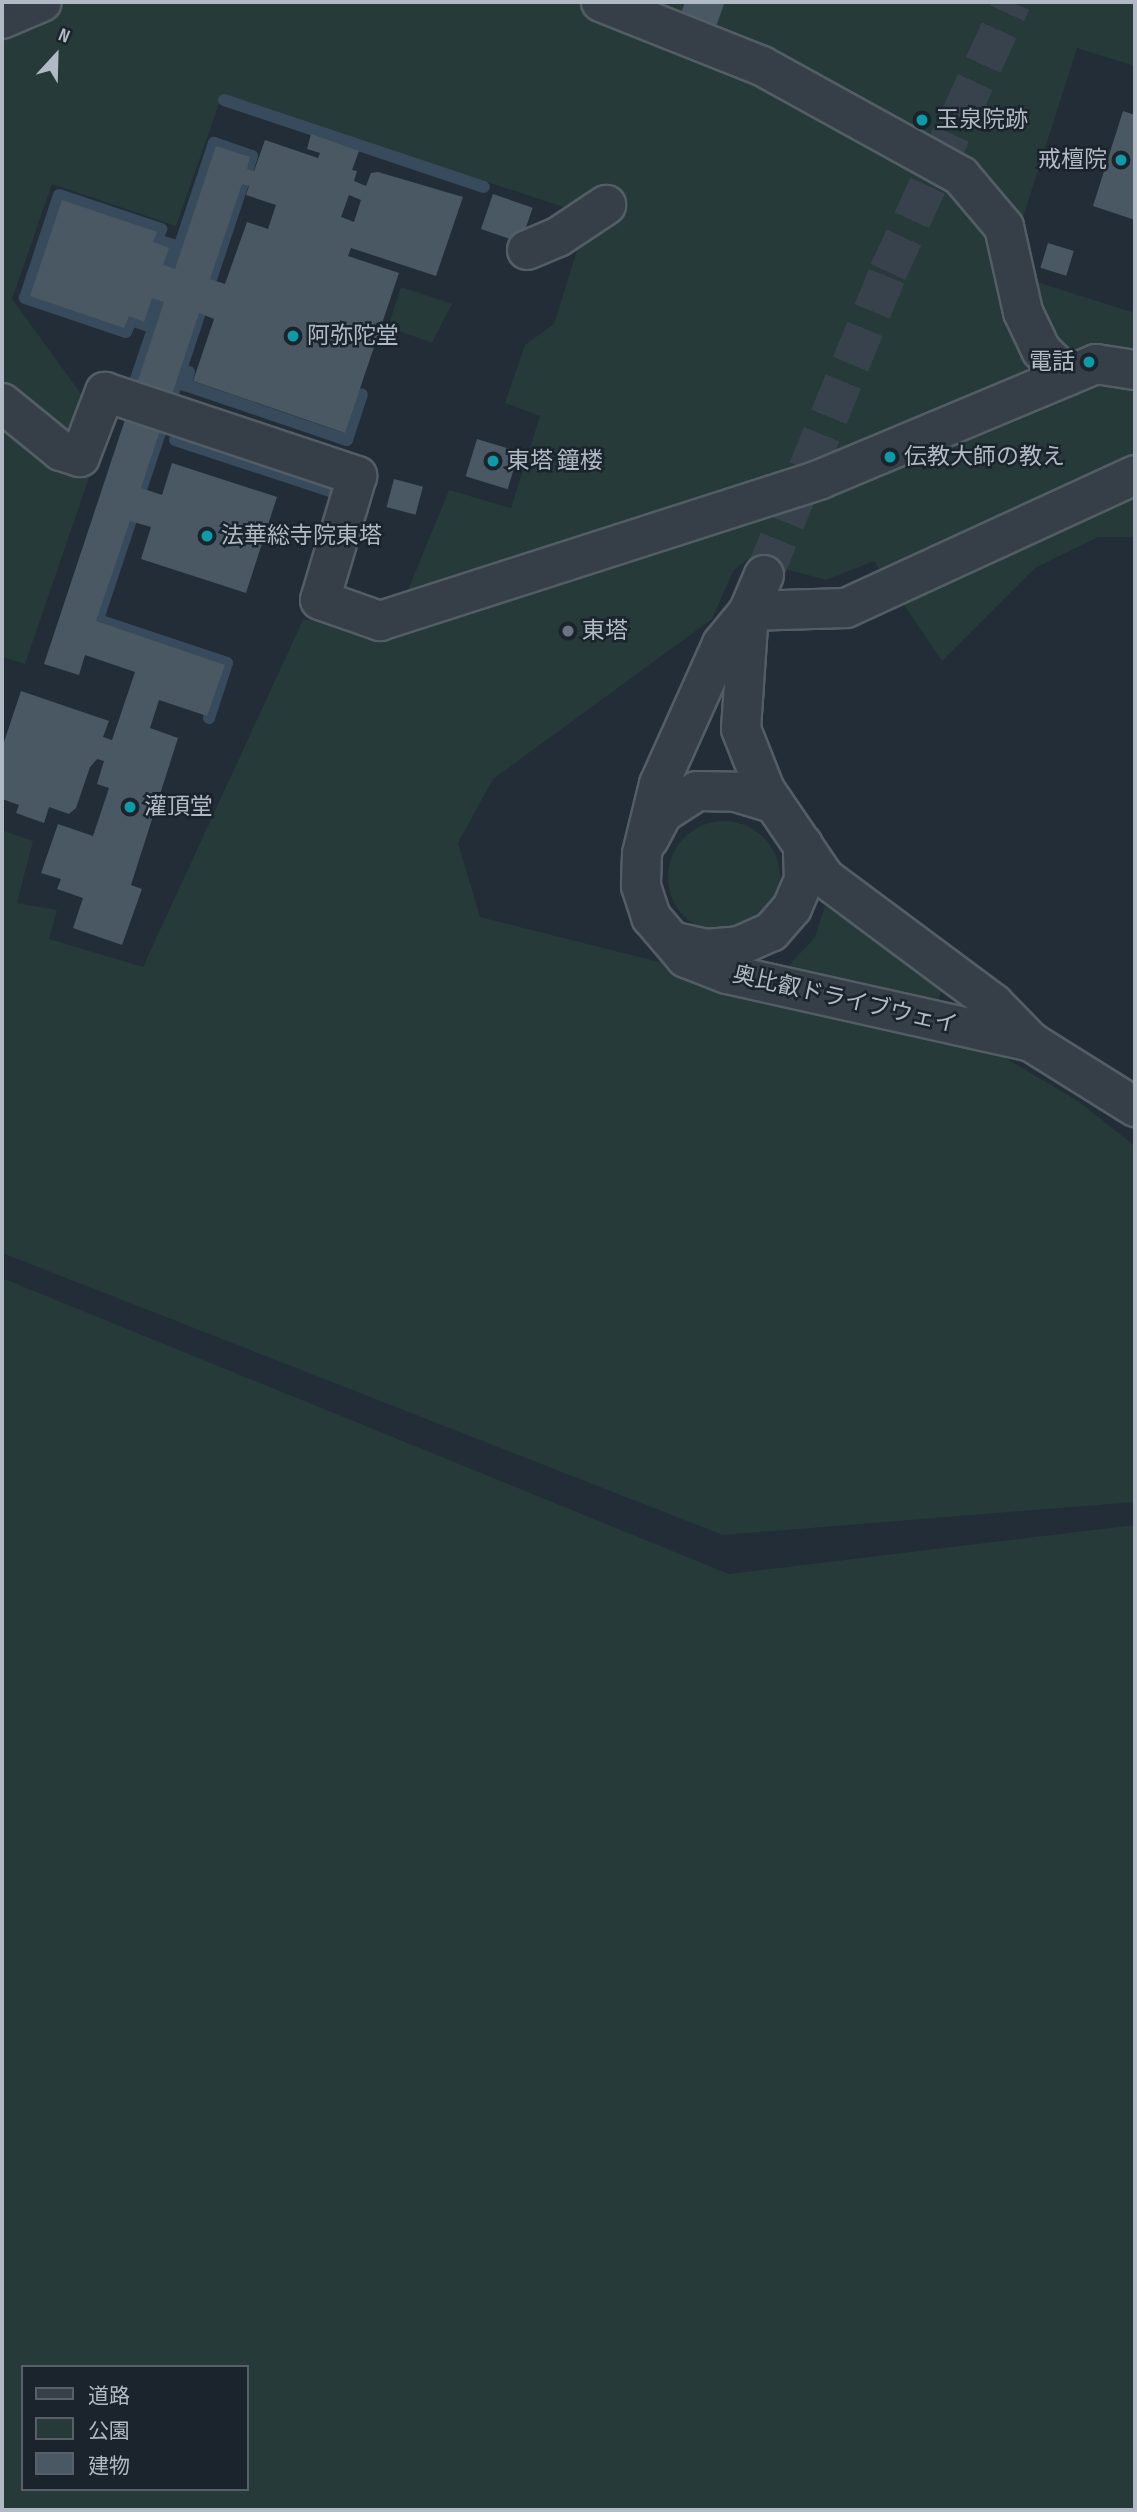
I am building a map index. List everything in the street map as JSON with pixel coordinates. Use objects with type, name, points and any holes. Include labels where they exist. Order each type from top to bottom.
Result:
[{"type":"street","points":[[2,19],[42,2]]},
{"type":"street","points":[[601,2],[762,66],[961,176],[1008,216],[1004,227],[1023,312],[1041,350],[1067,376]]},
{"type":"street","points":[[527,250],[558,237],[606,205]]},
{"type":"street","points":[[9,415],[61,451],[80,457],[104,391],[357,476],[320,600],[380,621],[810,477],[1096,364],[1135,370]]},
{"type":"street","points":[[749,611],[846,608],[1135,475]]},
{"type":"street","name":"奥比叡ドライブウェイ","points":[[764,575],[749,611],[722,644],[659,784],[642,854],[641,886],[651,918],[667,940],[686,958],[727,974],[1031,1042]]},
{"type":"street","name":"奥比叡ドライブウェイ","points":[[749,611],[741,729],[773,803],[825,878],[994,1004],[1031,1042],[1135,1107]]},
{"type":"street","name":"奥比叡ドライブウェイ","points":[[642,854],[663,813],[697,791],[736,792],[773,803]]},
{"type":"street","name":"奥比叡ドライブウェイ","points":[[667,940],[706,949],[739,946],[771,932],[792,908],[804,880],[803,844]]},
{"type":"green space","name":"東塔","points":[[2,2],[1135,2],[1135,66],[1077,48],[1019,230],[1026,240],[1037,282],[1135,313],[1135,537],[1098,537],[1035,568],[942,661],[874,561],[826,580],[748,559],[733,571],[712,619],[493,779],[458,843],[480,917],[980,1043],[1078,1101],[1135,1146],[1135,1502],[723,1535],[2,1253],[2,830],[33,841],[17,903],[57,910],[49,939],[143,967],[303,620],[399,612],[449,490],[511,508],[540,416],[505,403],[525,345],[554,324],[588,215],[222,95],[176,226],[52,184],[12,299],[106,428],[25,664],[2,657]]},
{"type":"green space","points":[[401,287],[452,304],[432,343],[388,327]]},
{"type":"green space","points":[[724,821],[746,825],[764,837],[776,855],[780,877],[776,899],[764,917],[746,929],[724,933],[702,929],[684,917],[672,899],[668,877],[672,855],[684,837],[702,825]]},
{"type":"green space","points":[[825,906],[943,988],[933,1012],[784,971],[815,937]]},
{"type":"green space","points":[[2,1278],[729,1574],[1135,1525],[1135,2510],[2,2510]]},
{"type":"building","points":[[685,2],[725,2],[716,26],[681,13]]},
{"type":"building","name":"戒檀院","points":[[1123,111],[1135,115],[1135,220],[1093,206]]},
{"type":"building","points":[[311,134],[359,151],[352,170],[357,171],[354,181],[366,186],[371,173],[378,172],[463,197],[436,276],[351,248],[348,256],[399,273],[345,433],[193,381],[214,319],[199,313],[141,488],[162,495],[172,463],[277,497],[246,593],[141,559],[151,527],[130,521],[96,621],[225,665],[207,716],[159,700],[150,728],[178,738],[131,885],[142,889],[122,945],[73,928],[83,898],[57,889],[61,879],[41,873],[58,824],[93,836],[109,788],[97,784],[104,761],[97,759],[90,767],[76,808],[69,814],[49,807],[44,823],[16,813],[19,805],[2,799],[2,748],[21,691],[109,721],[103,737],[112,740],[135,672],[85,655],[79,675],[44,664],[164,302],[152,298],[144,322],[129,316],[124,328],[30,296],[62,200],[157,232],[153,242],[169,248],[163,265],[175,269],[216,146],[250,157],[247,169],[254,171],[265,140],[318,158],[320,153],[307,149]],"holes":[[[242,184],[249,186],[246,195],[276,205],[268,229],[247,222],[225,284],[210,279]],[[349,195],[361,200],[354,222],[341,217]]]},
{"type":"building","points":[[493,194],[533,208],[521,243],[481,229]]},
{"type":"building","points":[[1048,243],[1074,251],[1066,276],[1040,268]]},
{"type":"building","name":"東塔 鐘楼","points":[[477,439],[519,452],[508,489],[466,476]]},
{"type":"building","points":[[394,479],[423,487],[415,515],[386,507]]},
{"type":"waterway","points":[[224,100],[484,187]]},
{"type":"waterway","points":[[131,394],[161,305],[153,302],[146,325],[131,320],[126,332],[25,298],[59,195],[161,229],[157,240],[173,245],[167,264],[173,266],[214,143],[252,156],[98,620],[227,663],[209,718]]},
{"type":"waterway","points":[[189,372],[185,385],[347,440],[362,394]]},
{"type":"waterway","points":[[175,440],[339,494]]},
{"type":"tunnel","points":[[764,575],[888,272],[1012,2]]},
{"type":"place","name":"玉泉院跡","points":[[922,120]]},
{"type":"place","name":"戒檀院","points":[[1121,160]]},
{"type":"place","name":"阿弥陀堂","points":[[293,336]]},
{"type":"place","name":"電話","points":[[1089,362]]},
{"type":"place","name":"伝教大師の教え","points":[[890,457]]},
{"type":"place","name":"東塔 鐘楼","points":[[493,461]]},
{"type":"place","name":"法華総寺院東塔","points":[[207,536]]},
{"type":"place","name":"東塔","points":[[568,631]]},
{"type":"place","name":"灌頂堂","points":[[130,807]]}]
